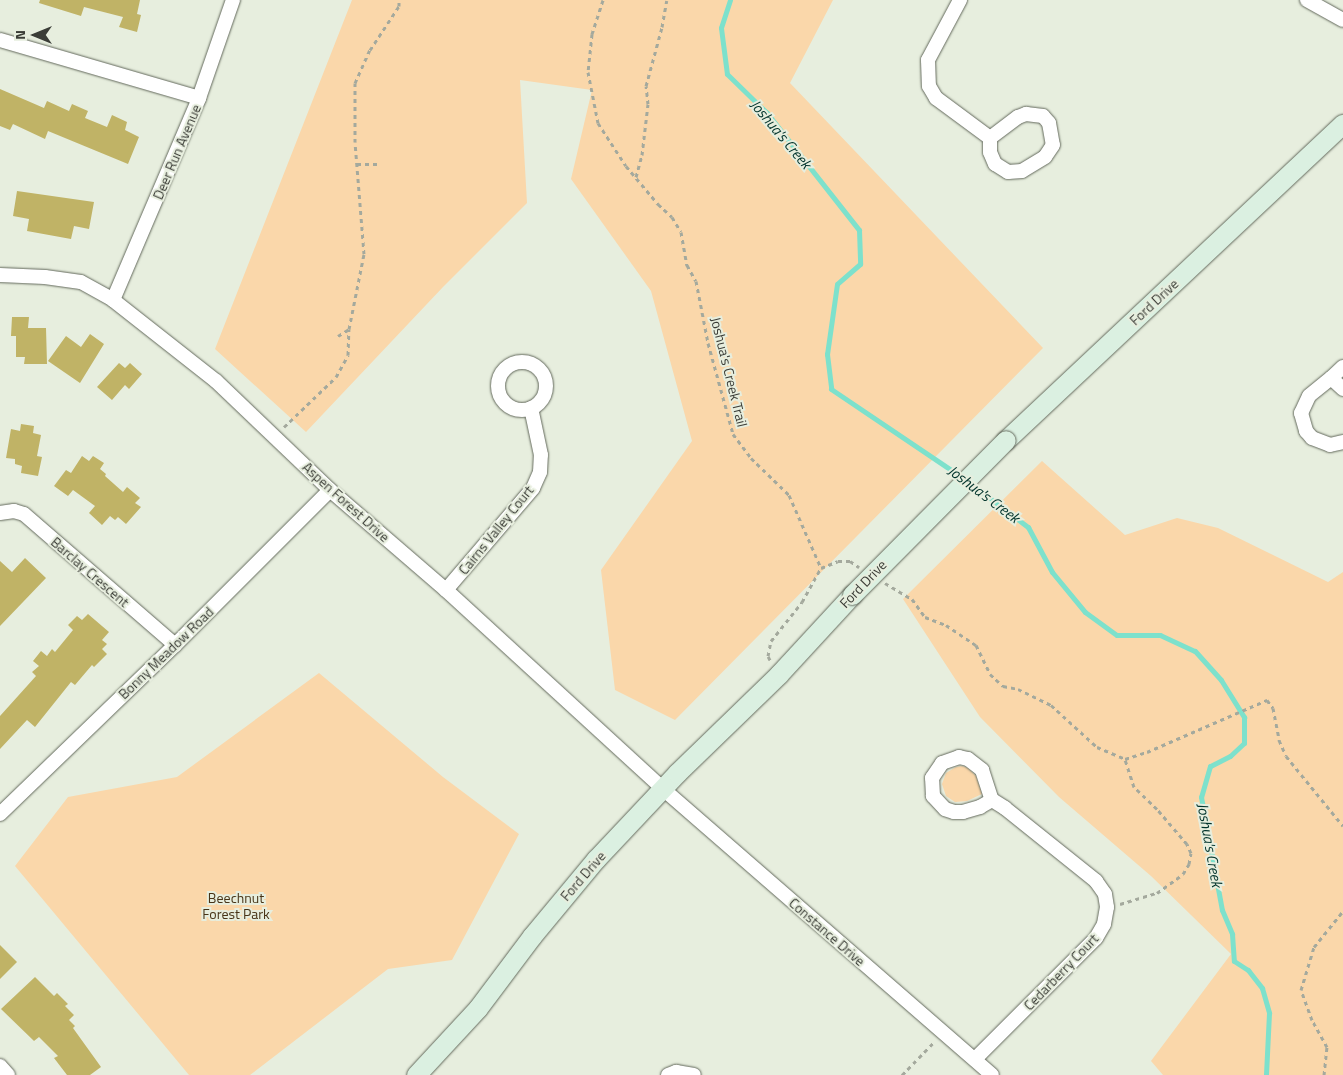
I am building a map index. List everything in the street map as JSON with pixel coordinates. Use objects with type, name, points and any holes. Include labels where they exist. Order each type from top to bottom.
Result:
[{"type":"main road","name":"Ford Drive","points":[[416,1075],[478,1008],[532,936],[596,859],[662,788],[779,674],[852,595],[1006,440],[1343,124]]},
{"type":"street","name":"Deer Run Avenue","points":[[113,300],[200,98],[233,0]]},
{"type":"street","points":[[960,0],[928,60],[929,86],[936,98],[990,138]]},
{"type":"street","points":[[1307,0],[1343,20]]},
{"type":"street","points":[[0,40],[200,98]]},
{"type":"street","points":[[1035,114],[1043,116],[1049,123],[1053,145],[1044,157],[1022,170],[1008,172],[995,164],[990,152],[990,138],[994,133],[1018,117],[1035,114]]},
{"type":"street","name":"Aspen Forest Drive","points":[[0,275],[45,277],[81,282],[113,300],[216,381],[330,490],[446,590],[662,788]]},
{"type":"street","points":[[1343,367],[1309,396],[1302,413],[1302,422],[1312,438],[1320,443],[1330,445],[1343,442]]},
{"type":"street","points":[[1331,378],[1343,389]]},
{"type":"street","name":"Cairns Valley Court","points":[[446,590],[533,488],[540,472],[541,455],[531,408]]},
{"type":"street","name":"Bonny Meadow Road","points":[[0,814],[175,645],[330,490]]},
{"type":"street","name":"Barclay Crescent","points":[[0,513],[14,511],[24,514],[175,645]]},
{"type":"street","points":[[992,800],[963,812],[945,809],[933,796],[931,787],[936,769],[950,758],[968,759],[982,770],[992,800],[1005,808],[1096,881],[1104,894],[1107,907]]},
{"type":"street","name":"Constance Drive","points":[[662,788],[942,1034],[975,1059],[992,1075]]},
{"type":"street","name":"Cedarberry Court","points":[[975,1059],[1096,938],[1104,924],[1107,907]]},
{"type":"street","points":[[0,1066],[8,1075]]},
{"type":"street","points":[[668,1075],[676,1072],[694,1075]]},
{"type":"path","points":[[274,435],[336,377],[348,355],[349,329],[364,254],[357,164],[355,83],[370,50],[399,6],[399,0]]},
{"type":"path","name":"Joshua's Creek Trail","points":[[603,0],[592,34],[588,72],[598,123],[636,178],[672,217],[681,232],[687,264],[696,281],[708,343],[733,434],[751,458],[789,495],[821,568]]},
{"type":"path","points":[[636,178],[642,155],[648,104],[646,86],[662,27],[666,0]]},
{"type":"path","points":[[357,164],[381,164]]},
{"type":"path","points":[[338,336],[349,329]]},
{"type":"path","points":[[779,674],[768,656],[772,641],[802,602],[821,568],[838,561],[850,561],[866,571]]},
{"type":"path","points":[[881,580],[912,599],[924,617],[946,625],[976,645],[990,674],[1003,686],[1018,689],[1051,705],[1097,747],[1125,759],[1267,700],[1274,708],[1279,740],[1286,756],[1341,821],[1343,826]]},
{"type":"path","points":[[1107,907],[1157,893],[1182,874],[1189,864],[1191,853],[1187,844],[1157,809],[1134,787],[1125,759]]},
{"type":"path","points":[[1324,1075],[1327,1047],[1312,1020],[1301,990],[1314,947],[1343,911]]},
{"type":"path","points":[[902,1075],[942,1034]]},
{"type":"green space","points":[[352,0],[833,0],[790,83],[1043,348],[675,720],[615,690],[601,570],[692,441],[651,291],[571,179],[592,90],[520,80],[527,203],[443,287],[306,432],[215,349]]},
{"type":"green space","points":[[1042,461],[1125,535],[1177,518],[1218,528],[1328,582],[1343,572],[1343,1075],[1163,1075],[1151,1061],[1231,954],[1151,876],[1059,797],[980,717],[903,599]]},
{"type":"green space","name":"Beechnut Forest Park","points":[[319,673],[443,777],[519,834],[452,960],[388,969],[250,1075],[189,1075],[15,866],[68,797],[177,777]]},
{"type":"green space","points":[[962,766],[968,768],[976,776],[982,794],[967,801],[955,802],[946,796],[942,784],[946,773]]},
{"type":"building","points":[[40,0],[140,0],[137,14],[141,15],[137,32],[119,27],[123,17],[84,7],[81,16],[39,3]]},
{"type":"building","points":[[0,89],[44,108],[47,101],[69,111],[72,104],[88,111],[85,118],[107,127],[112,115],[127,122],[125,130],[139,137],[128,164],[48,131],[45,139],[13,124],[10,130],[0,126]]},
{"type":"building","points":[[17,191],[94,202],[89,229],[74,226],[71,239],[27,231],[29,219],[13,216]]},
{"type":"building","points":[[12,317],[29,317],[28,328],[46,328],[47,364],[24,364],[25,357],[16,357],[16,336],[11,336]]},
{"type":"building","points":[[90,334],[104,344],[80,383],[48,361],[66,336],[81,347]]},
{"type":"building","points":[[119,363],[125,368],[130,363],[142,374],[129,389],[125,385],[112,400],[97,387]]},
{"type":"building","points":[[21,424],[34,426],[33,433],[41,435],[37,456],[42,457],[38,476],[21,473],[22,466],[15,464],[15,459],[6,458],[11,429],[20,431]]},
{"type":"building","points":[[82,456],[89,461],[93,456],[104,463],[100,469],[106,474],[105,476],[123,492],[127,487],[140,498],[135,503],[141,507],[126,524],[118,517],[115,520],[110,516],[102,525],[89,513],[95,506],[73,490],[68,496],[54,486],[66,470],[71,473]]},
{"type":"building","points":[[25,558],[46,578],[0,626],[0,561],[12,572]]},
{"type":"building","points":[[88,614],[109,632],[102,640],[107,644],[102,649],[107,654],[94,667],[92,665],[75,685],[71,682],[35,727],[27,720],[0,749],[0,716],[36,676],[32,672],[39,666],[33,661],[41,651],[47,656],[52,649],[55,652],[73,630],[68,625],[77,616],[82,620]]},
{"type":"building","points":[[0,945],[17,962],[0,979]]},
{"type":"building","points":[[35,977],[54,996],[57,993],[68,1004],[65,1006],[74,1015],[69,1020],[75,1026],[73,1028],[101,1067],[90,1075],[67,1075],[54,1058],[58,1056],[39,1037],[34,1041],[1,1009]]},
{"type":"waterway","name":"Joshua's Creek","points":[[730,0],[721,28],[727,74],[767,113],[859,230],[860,264],[837,284],[827,354],[831,389],[963,478]]},
{"type":"waterway","name":"Joshua's Creek","points":[[970,483],[1028,527],[1052,572],[1085,612],[1117,635],[1160,635],[1195,651],[1221,680],[1244,717],[1244,743],[1230,756],[1210,766],[1201,797],[1222,910],[1232,934],[1234,961],[1248,970],[1262,988],[1269,1013],[1266,1075]]}]
